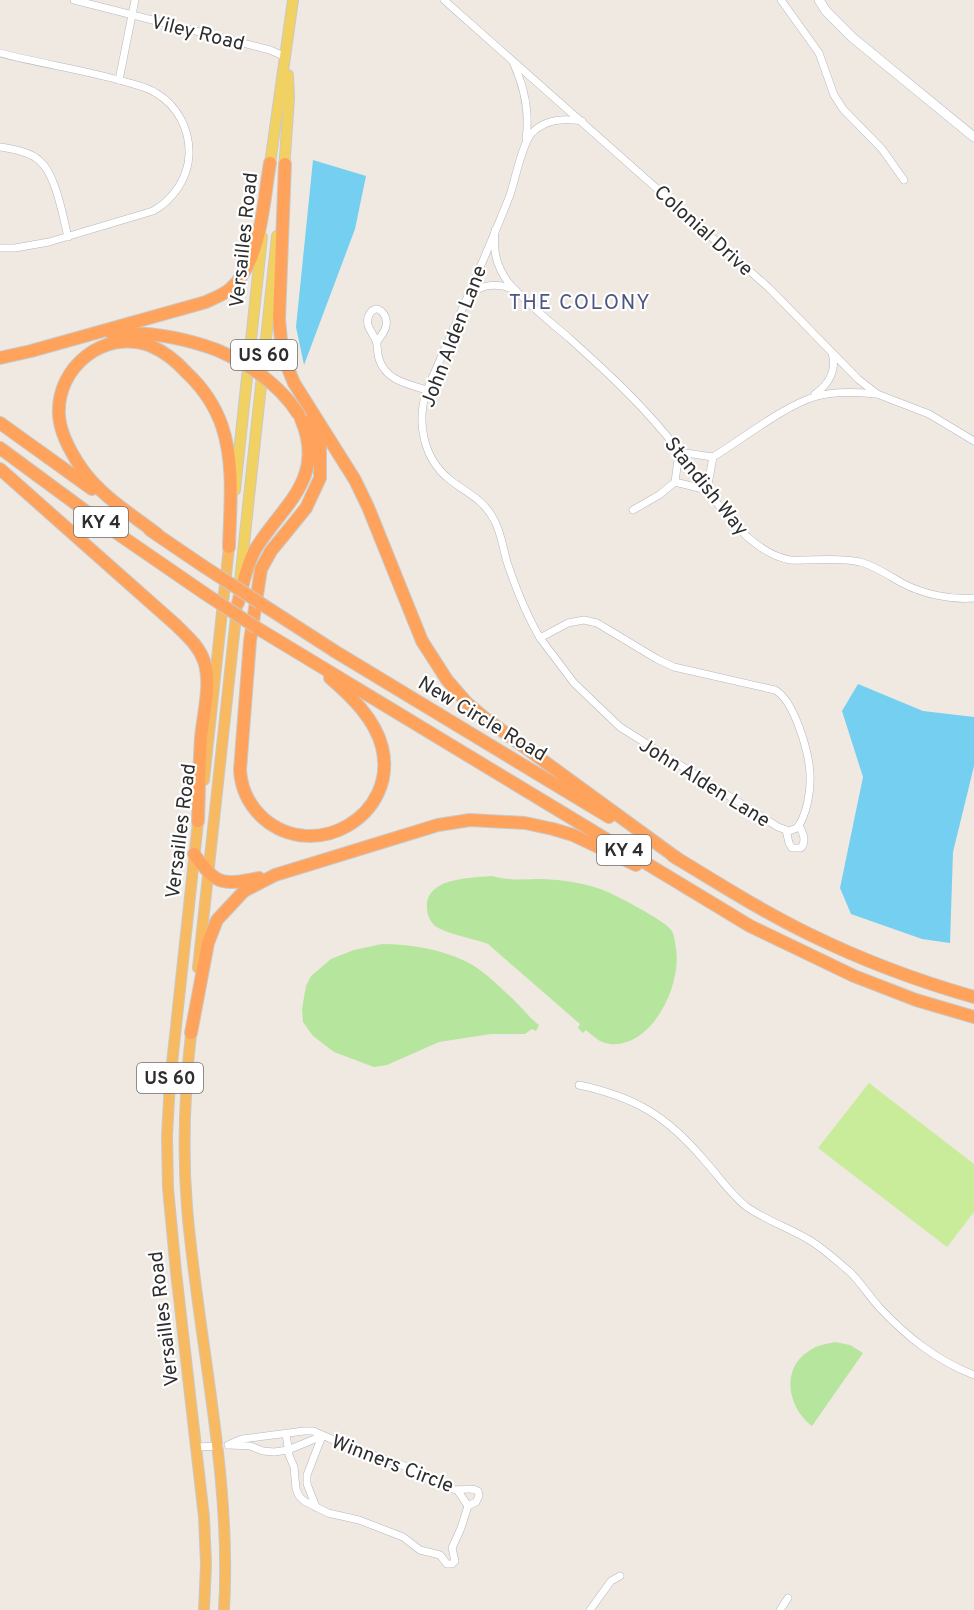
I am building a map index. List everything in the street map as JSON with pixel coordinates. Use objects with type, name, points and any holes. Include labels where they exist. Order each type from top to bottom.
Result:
[{"type":"highway","points":[[0,358],[206,302],[230,289],[251,261],[257,240],[270,163]]},
{"type":"highway","points":[[285,164],[280,335],[287,366],[302,396],[355,480],[422,641],[447,680],[467,703],[678,859]]},
{"type":"highway","points":[[81,337],[122,333],[145,334],[183,340],[217,350],[255,371],[279,391],[299,415],[306,430],[308,449],[304,478],[289,506],[256,549],[248,566],[238,603]]},
{"type":"highway","points":[[157,534],[99,489],[83,470],[65,438],[59,417],[64,382],[75,365],[92,351],[116,342],[139,343],[151,346],[164,354],[197,382],[214,408],[224,431],[230,459],[229,547]]},
{"type":"highway","points":[[292,648],[336,683],[359,707],[370,720],[378,735],[383,755],[383,775],[379,789],[365,811],[352,824],[319,836],[295,834],[270,824],[251,805],[240,782],[250,641],[259,576],[265,560],[312,498],[320,478],[320,444],[309,421],[302,396]]},
{"type":"highway","name":"New Circle Road","points":[[0,423],[202,566],[336,652],[771,914],[826,942],[895,971],[974,997]]},
{"type":"highway","name":"New Circle Road","points":[[0,448],[95,518],[256,628],[750,926],[828,965],[916,1000],[974,1017]]},
{"type":"highway","points":[[0,468],[176,625],[198,648],[205,662],[207,682],[201,741],[198,821]]},
{"type":"highway","name":"Versailles Road","points":[[204,1610],[205,1541],[197,1447],[176,1272],[168,1188],[167,1146],[170,1082],[229,547]]},
{"type":"highway","name":"Versailles Road","points":[[224,1610],[222,1494],[187,1206],[185,1122],[190,1033],[238,603]]},
{"type":"highway","points":[[194,854],[208,874],[227,883],[275,875],[438,825],[470,820],[495,820],[525,823],[573,835],[705,899]]},
{"type":"highway","points":[[190,1033],[208,943],[218,920],[244,891],[275,875]]},
{"type":"main road","name":"Versailles Road","points":[[229,547],[270,163],[293,0]]},
{"type":"main road","points":[[819,0],[826,11],[853,38],[974,137]]},
{"type":"main road","name":"Versailles Road","points":[[238,603],[285,164],[289,98],[286,57]]},
{"type":"street","name":"Viley Road","points":[[74,0],[270,50],[286,57]]},
{"type":"street","points":[[119,80],[135,0]]},
{"type":"street","name":"Colonial Drive","points":[[444,0],[769,288],[858,379],[877,394],[929,414],[974,441]]},
{"type":"street","points":[[781,0],[819,53],[834,95],[843,109],[882,149],[904,180]]},
{"type":"street","points":[[0,53],[119,80],[156,92],[179,115],[189,144],[186,169],[176,190],[162,206],[143,215],[68,237],[23,247],[0,248]]},
{"type":"street","name":"John Alden Lane","points":[[510,57],[521,83],[527,112],[528,127],[525,147]]},
{"type":"street","name":"John Alden Lane","points":[[540,638],[568,623],[591,621],[674,667],[779,692],[788,701],[809,763],[810,783],[803,817],[799,825],[794,830],[778,827],[620,727],[574,683],[540,638],[527,615],[514,585],[499,530],[493,518],[481,502],[441,472],[428,451],[422,417],[427,390],[495,230],[532,132],[563,119],[582,121]]},
{"type":"street","points":[[0,147],[25,153],[41,161],[51,177],[68,237]]},
{"type":"street","name":"Standish Way","points":[[495,230],[494,248],[498,266],[508,282],[633,397],[707,490],[753,542],[780,558],[859,562],[925,593],[974,598]]},
{"type":"street","name":"Standish Way","points":[[467,297],[478,289],[490,286],[506,287],[518,293]]},
{"type":"street","points":[[377,342],[379,360],[386,373],[399,381],[427,390]]},
{"type":"street","points":[[633,510],[659,495],[675,482],[679,452],[713,457],[780,414],[812,397],[826,385],[832,374],[834,362],[832,353]]},
{"type":"street","points":[[812,397],[835,393],[877,394]]},
{"type":"street","points":[[675,482],[707,490],[713,457]]},
{"type":"street","points":[[786,830],[792,848],[801,848],[805,843],[799,825]]},
{"type":"street","points":[[579,1084],[601,1089],[657,1114],[680,1133],[746,1206],[770,1221],[811,1241],[852,1275],[893,1321],[928,1352],[974,1375]]},
{"type":"street","name":"Winners Circle","points":[[228,1445],[242,1439],[313,1431],[400,1464],[458,1491],[468,1488],[478,1491],[479,1496],[476,1502],[468,1506],[452,1548],[455,1561],[447,1564],[440,1555]]},
{"type":"street","points":[[286,1433],[299,1496],[328,1513],[359,1520],[403,1537],[420,1550],[440,1555],[452,1548]]},
{"type":"street","name":"Winners Circle","points":[[197,1447],[228,1445],[250,1446],[263,1451],[288,1450],[322,1436]]},
{"type":"street","name":"Winners Circle","points":[[316,1507],[307,1484],[307,1475],[322,1436]]},
{"type":"street","points":[[458,1491],[468,1506]]},
{"type":"street","points":[[590,1610],[611,1581],[620,1576]]},
{"type":"street","points":[[780,1610],[788,1598]]},
{"type":"green space","points":[[492,876],[511,879],[559,880],[593,887],[633,905],[668,927],[673,933],[677,964],[669,996],[651,1025],[639,1036],[625,1043],[610,1044],[597,1039],[586,1030],[583,1033],[578,1028],[580,1024],[488,944],[444,931],[433,923],[427,908],[428,898],[434,890],[451,881]]},
{"type":"green space","points":[[382,944],[435,950],[472,964],[496,983],[539,1025],[536,1031],[532,1029],[525,1034],[491,1034],[439,1042],[387,1065],[374,1067],[334,1052],[313,1036],[303,1022],[302,1009],[306,986],[311,976],[331,959],[354,950]]},
{"type":"green space","points":[[869,1083],[974,1164],[974,1212],[947,1247],[818,1148]]},
{"type":"green space","points":[[835,1342],[850,1345],[863,1353],[812,1426],[797,1409],[793,1399],[791,1378],[800,1359],[809,1351]]},
{"type":"water","points":[[313,160],[366,176],[355,229],[304,365],[296,327]]},
{"type":"water","points":[[858,684],[923,711],[974,717],[974,766],[953,852],[950,943],[922,939],[851,914],[840,888],[863,777],[842,711]]},
{"type":"district","name":"THE COLONY","points":[[580,302]]}]
